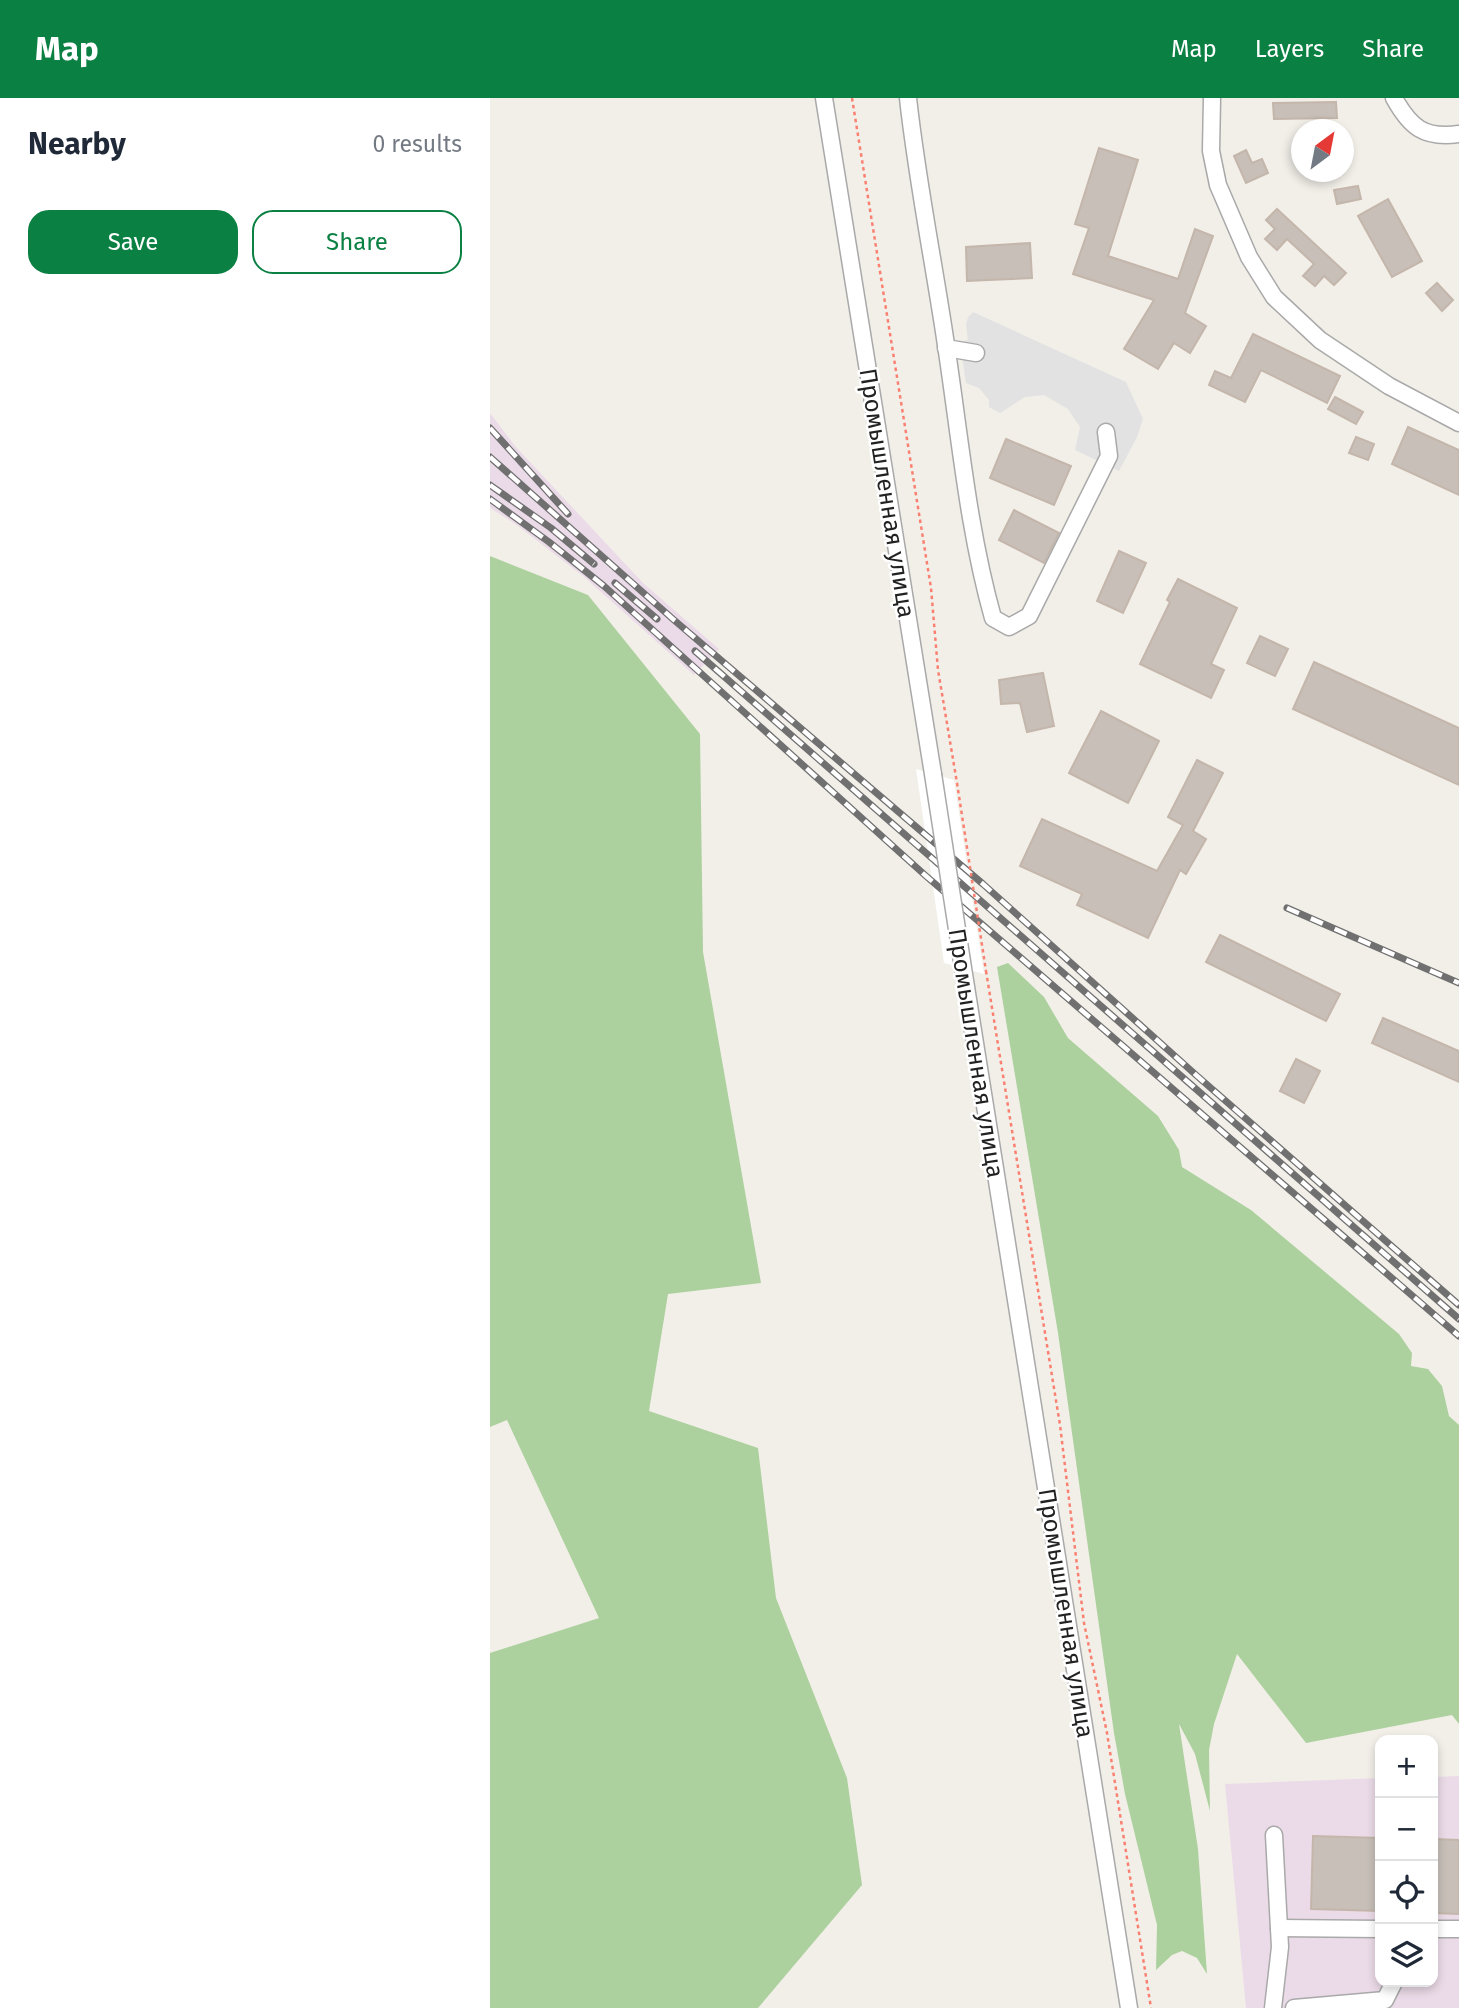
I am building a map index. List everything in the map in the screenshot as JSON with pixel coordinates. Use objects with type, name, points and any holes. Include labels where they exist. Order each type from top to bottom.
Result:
[{"type":"street","name":"Промышленная улица","points":[[824,98],[1129,2008]]},
{"type":"street","points":[[908,98],[914,156],[946,348],[974,544],[993,618],[1009,627],[1029,617],[1109,456],[1106,432]]},
{"type":"street","points":[[1212,98],[1211,151],[1218,185],[1248,257],[1274,296],[1320,340],[1389,386],[1459,423]]},
{"type":"street","points":[[1394,98],[1403,114],[1417,129],[1441,137],[1459,134]]},
{"type":"street","points":[[946,348],[976,353]]},
{"type":"street","points":[[1273,2008],[1280,1947],[1274,1835]]},
{"type":"street","points":[[1279,1928],[1375,1929]]},
{"type":"street","points":[[1438,1929],[1459,1929]]},
{"type":"street","points":[[1294,2008],[1387,2004],[1392,1987]]},
{"type":"path","points":[[852,98],[929,575],[938,670],[1060,1426],[1084,1623],[1107,1733],[1151,2008]]},
{"type":"shaded area","points":[[973,312],[1126,382],[1143,419],[1119,471],[1075,450],[1080,427],[1068,409],[1044,395],[1025,397],[1000,413],[989,407],[989,400],[979,388],[966,383],[960,342],[968,340],[966,325]]},
{"type":"shaded area","points":[[490,413],[515,446],[643,583],[719,649],[694,675],[583,576],[490,508]]},
{"type":"shaded area","points":[[1459,1776],[1459,2008],[1246,2008],[1225,1784],[1375,1778],[1375,1987],[1438,1987],[1438,1777]]},
{"type":"green space","points":[[490,556],[588,595],[700,734],[703,952],[761,1283],[668,1294],[649,1411],[758,1448],[776,1598],[847,1778],[862,1885],[758,2008],[490,2008],[490,1653],[599,1618],[507,1420],[490,1427]]},
{"type":"green space","points":[[1008,963],[1044,997],[1068,1038],[1158,1116],[1179,1150],[1182,1167],[1251,1210],[1399,1334],[1412,1353],[1411,1366],[1428,1369],[1442,1386],[1449,1416],[1459,1425],[1459,1724],[1452,1715],[1306,1743],[1237,1654],[1214,1724],[1209,1750],[1210,1811],[1195,1754],[1179,1724],[1198,1849],[1207,1974],[1197,1958],[1182,1951],[1172,1955],[1156,1970],[1157,1925],[1125,1794],[1114,1733],[1058,1333],[997,967]]},
{"type":"pier","points":[[916,769],[954,780],[984,974],[944,963]]},
{"type":"building","points":[[1336,102],[1337,118],[1274,119],[1273,103]]},
{"type":"building","points":[[1099,148],[1138,160],[1108,256],[1178,279],[1195,229],[1213,236],[1185,313],[1206,326],[1190,353],[1174,343],[1158,369],[1124,349],[1154,300],[1073,274],[1089,228],[1075,224]]},
{"type":"building","points":[[1246,150],[1252,163],[1262,159],[1268,173],[1246,183],[1234,156]]},
{"type":"building","points":[[1358,186],[1361,199],[1337,204],[1334,190]]},
{"type":"building","points":[[1388,199],[1422,261],[1392,277],[1358,216]]},
{"type":"building","points":[[1277,209],[1346,273],[1334,285],[1324,276],[1315,286],[1303,276],[1314,264],[1287,239],[1277,250],[1265,239],[1275,229],[1266,220]]},
{"type":"building","points":[[1030,243],[1032,278],[967,281],[966,247]]},
{"type":"building","points":[[1437,283],[1453,300],[1442,311],[1426,293]]},
{"type":"building","points":[[1253,334],[1340,376],[1327,403],[1261,370],[1245,402],[1209,385],[1215,371],[1231,378]]},
{"type":"building","points":[[1335,397],[1363,412],[1356,424],[1328,409]]},
{"type":"building","points":[[1408,427],[1459,450],[1459,495],[1392,464]]},
{"type":"building","points":[[1356,437],[1374,444],[1368,460],[1349,453]]},
{"type":"building","points":[[1006,439],[1071,466],[1054,505],[990,478]]},
{"type":"building","points":[[1014,510],[1059,533],[1044,563],[999,540]]},
{"type":"building","points":[[1119,551],[1146,563],[1123,613],[1097,601]]},
{"type":"building","points":[[1178,579],[1237,608],[1211,664],[1224,670],[1211,698],[1140,664]]},
{"type":"building","points":[[1260,636],[1288,649],[1275,676],[1247,663]]},
{"type":"building","points":[[1314,662],[1459,728],[1459,785],[1293,709]]},
{"type":"building","points":[[1043,673],[1054,726],[1027,732],[1020,703],[1001,704],[999,680]]},
{"type":"building","points":[[1101,711],[1159,741],[1128,803],[1069,773]]},
{"type":"building","points":[[1197,760],[1223,773],[1193,831],[1206,839],[1186,874],[1180,870],[1148,938],[1077,905],[1082,894],[1020,866],[1042,819],[1157,871],[1183,825],[1168,817]]},
{"type":"building","points":[[1220,935],[1340,994],[1326,1021],[1206,962]]},
{"type":"building","points":[[1383,1018],[1459,1051],[1459,1082],[1372,1043]]},
{"type":"building","points":[[1296,1059],[1320,1071],[1304,1103],[1280,1091]]},
{"type":"building","points":[[1313,1836],[1375,1838],[1375,1911],[1311,1909]]},
{"type":"building","points":[[1438,1839],[1459,1840],[1459,1914],[1438,1913]]},
{"type":"railway","points":[[490,428],[568,514]]},
{"type":"railway","points":[[490,457],[674,620],[983,884],[1459,1305]]},
{"type":"railway","points":[[490,485],[551,528],[594,564]]},
{"type":"railway","points":[[490,499],[604,586],[926,876],[1459,1336]]},
{"type":"railway","points":[[615,583],[657,619]]},
{"type":"railway","points":[[695,651],[1459,1319]]},
{"type":"railway","points":[[1287,908],[1459,983]]}]
